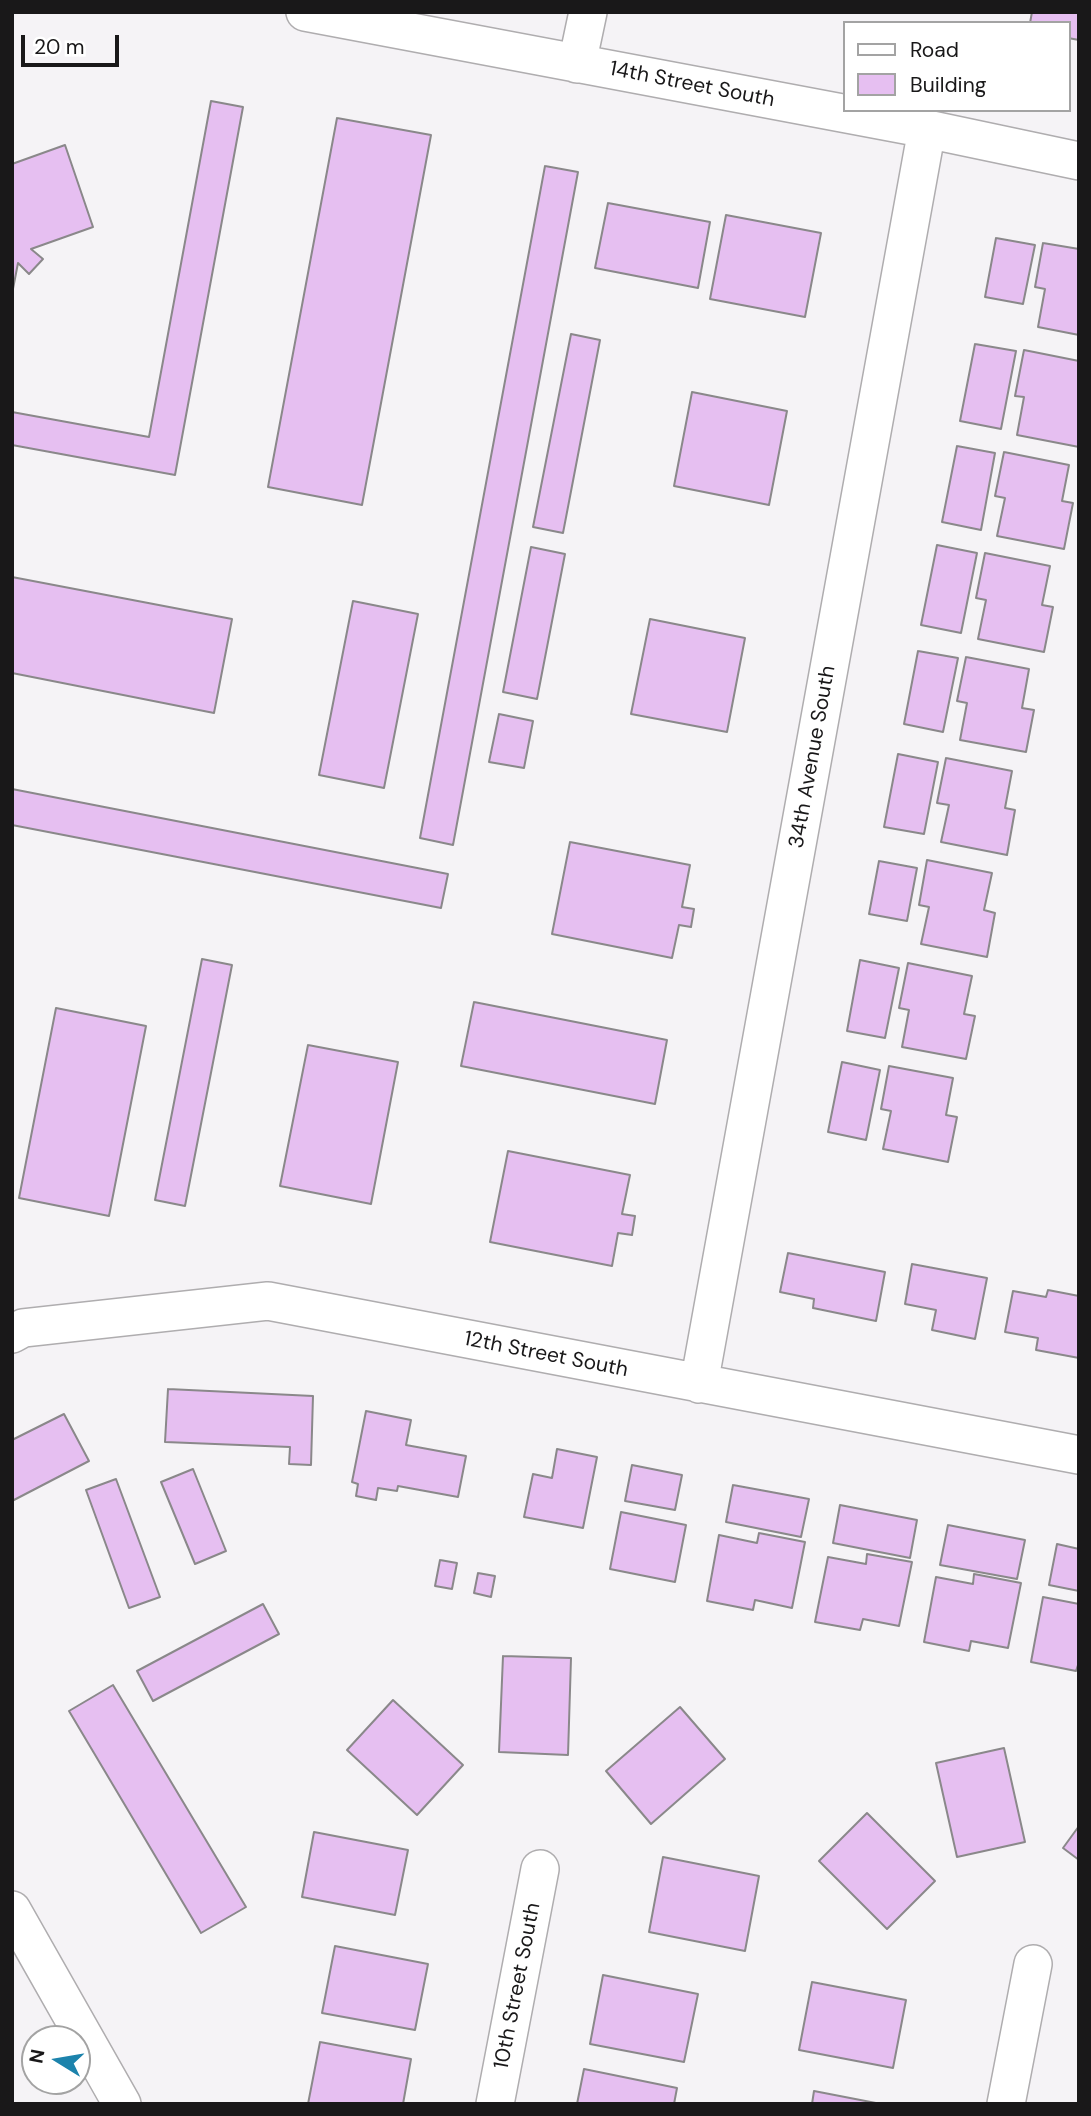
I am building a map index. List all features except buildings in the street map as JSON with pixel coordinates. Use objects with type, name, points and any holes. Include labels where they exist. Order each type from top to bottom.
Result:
[{"type":"street","name":"14th Street South","points":[[305,12],[926,129],[1079,161]]},
{"type":"street","points":[[577,64],[588,12]]},
{"type":"street","name":"34th Avenue South","points":[[699,1384],[926,129]]},
{"type":"street","name":"12th Street South","points":[[12,1334],[23,1328],[268,1301],[1079,1455]]},
{"type":"street","name":"10th Street South","points":[[495,2104],[540,1869]]},
{"type":"street","points":[[12,1910],[122,2104]]},
{"type":"street","points":[[1006,2104],[1033,1965]]}]
